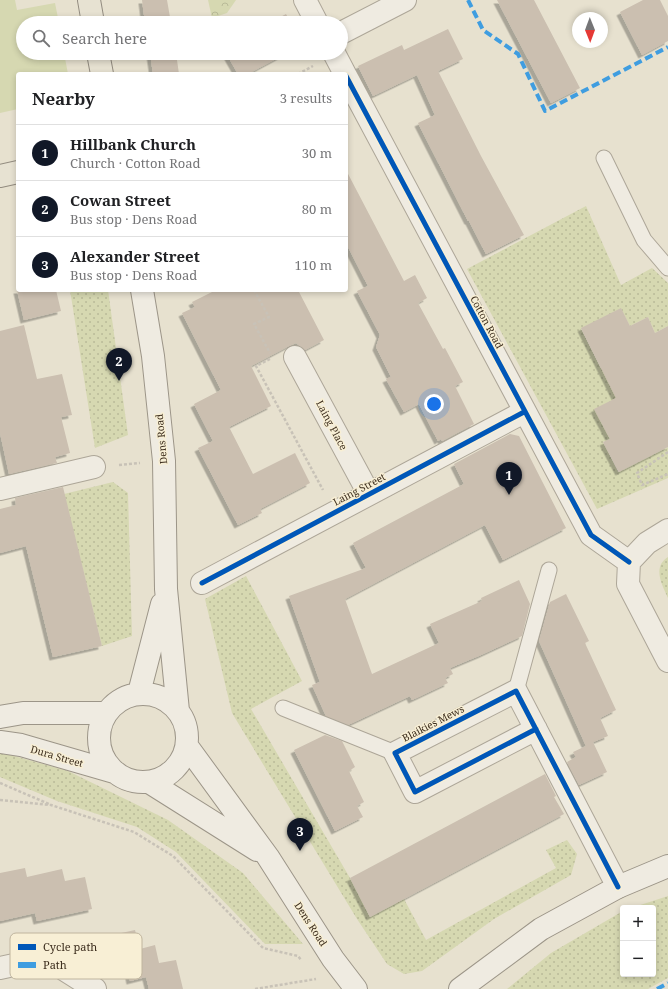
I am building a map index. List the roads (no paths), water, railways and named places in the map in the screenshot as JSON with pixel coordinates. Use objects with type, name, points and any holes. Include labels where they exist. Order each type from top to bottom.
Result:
[{"type":"main road","points":[[89,0],[92,16]]},
{"type":"main road","points":[[99,60],[102,72]]},
{"type":"main road","points":[[0,176],[16,172]]},
{"type":"street","points":[[305,0],[313,16]]},
{"type":"street","points":[[348,28],[405,0]]},
{"type":"street","name":"Cotton Road","points":[[338,60],[344,72]]},
{"type":"street","name":"Cotton Road","points":[[348,81],[591,535],[629,562]]},
{"type":"street","name":"Dens Road","points":[[142,292],[153,356],[164,461],[166,589],[178,711]]},
{"type":"street","name":"Laing Place","points":[[295,357],[368,494]]},
{"type":"street","name":"Laing Street","points":[[202,583],[524,412]]},
{"type":"street","points":[[0,489],[94,467]]},
{"type":"street","points":[[668,530],[647,543],[629,562],[628,584],[668,661]]},
{"type":"street","name":"Dens Road","points":[[139,693],[166,589]]},
{"type":"street","points":[[516,690],[618,887]]},
{"type":"street","name":"Blaikies Mews","points":[[516,690],[394,753],[415,792],[536,729]]},
{"type":"street","name":"Dens Road","points":[[139,693],[150,694],[170,703],[178,711],[184,721],[187,733],[187,746],[182,759],[174,770],[162,778],[149,782],[136,782],[124,779],[114,772],[105,762],[100,750],[98,737],[100,724],[106,713],[115,703],[126,696],[139,693]]},
{"type":"street","points":[[0,717],[23,713],[106,713]]},
{"type":"street","name":"Dura Street","points":[[0,742],[21,745],[114,772]]},
{"type":"street","name":"Dens Road","points":[[187,746],[268,857],[336,962],[356,989]]},
{"type":"street","name":"Dens Road","points":[[149,782],[268,857]]},
{"type":"street","points":[[460,989],[541,929],[618,887],[668,866]]},
{"type":"street","points":[[0,968],[10,966]]},
{"type":"street","points":[[79,979],[95,989]]},
{"type":"lane","points":[[604,158],[644,240],[668,268]]},
{"type":"lane","points":[[516,690],[549,570]]},
{"type":"lane","points":[[283,708],[394,753]]},
{"type":"place","name":"Cowan Street","points":[[119,381]]},
{"type":"place","name":"Hillbank Church","points":[[509,495]]},
{"type":"place","name":"Alexander Street","points":[[300,851]]}]
